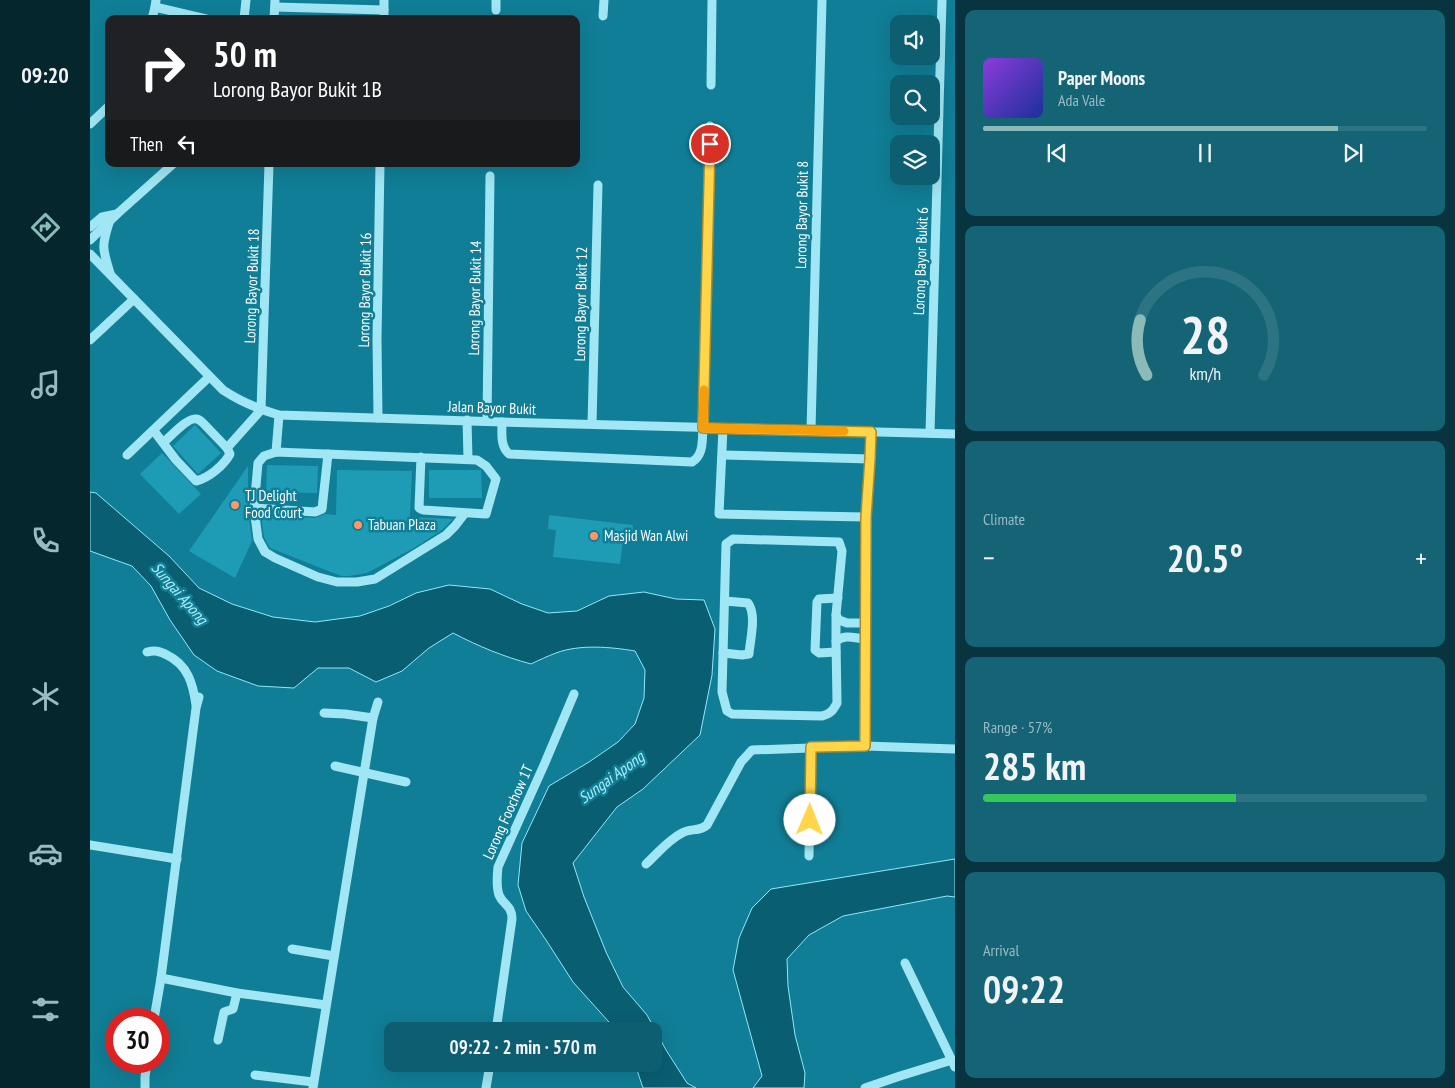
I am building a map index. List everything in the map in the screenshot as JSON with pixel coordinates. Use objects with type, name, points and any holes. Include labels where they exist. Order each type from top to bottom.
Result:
[{"type":"street","points":[[244,15],[246,0]]},
{"type":"street","points":[[275,4],[384,15],[384,0]]},
{"type":"street","points":[[496,0],[496,10]]},
{"type":"street","points":[[603,16],[604,0]]},
{"type":"street","points":[[711,85],[712,0]]},
{"type":"street","name":"Lorong Bayor Bukit 8","points":[[811,430],[822,0]]},
{"type":"street","name":"Lorong Bayor Bukit 6","points":[[930,433],[942,0]]},
{"type":"street","points":[[156,4],[193,15]]},
{"type":"street","points":[[90,124],[105,110]]},
{"type":"street","points":[[502,422],[502,443],[504,450],[509,454],[692,462],[697,459],[700,454],[703,428],[710,126]]},
{"type":"street","points":[[90,240],[170,167]]},
{"type":"street","name":"Lorong Bayor Bukit 18","points":[[261,410],[269,167]]},
{"type":"street","name":"Lorong Bayor Bukit 16","points":[[378,418],[377,339],[380,167]]},
{"type":"street","name":"Lorong Bayor Bukit 14","points":[[487,421],[490,176]]},
{"type":"street","name":"Lorong Bayor Bukit 12","points":[[592,424],[598,185]]},
{"type":"street","points":[[90,227],[102,216],[113,218]]},
{"type":"street","points":[[111,275],[103,247],[104,239],[113,218]]},
{"type":"street","name":"Jalan Bayor Bukit","points":[[90,254],[223,390],[239,401],[261,410],[280,414],[955,434]]},
{"type":"street","points":[[90,264],[94,264],[111,275]]},
{"type":"street","points":[[90,340],[134,299]]},
{"type":"street","points":[[127,455],[209,377]]},
{"type":"street","points":[[227,448],[261,410]]},
{"type":"street","points":[[276,452],[280,414]]},
{"type":"street","points":[[154,431],[176,460],[196,481],[201,480],[215,470],[230,454],[227,448],[199,419],[194,418],[164,443]]},
{"type":"street","points":[[467,420],[468,459]]},
{"type":"street","points":[[723,428],[719,514],[866,517]]},
{"type":"street","points":[[865,746],[866,517],[871,432]]},
{"type":"street","points":[[421,458],[419,508],[422,510],[486,514],[496,479],[486,466],[476,460],[276,452],[264,456],[258,463],[254,508],[258,539],[265,552],[294,568],[337,582],[357,582],[374,579],[446,535],[465,513]]},
{"type":"street","points":[[254,508],[315,512],[322,509],[328,454]]},
{"type":"street","points":[[722,455],[870,459]]},
{"type":"street","points":[[733,539],[839,542],[842,551],[836,615],[837,703],[828,715],[732,714],[727,711],[722,692],[725,601],[726,544],[733,539]]},
{"type":"street","points":[[836,652],[819,653],[815,650],[817,602],[820,599],[838,598]]},
{"type":"street","points":[[723,653],[748,654],[753,617],[748,603],[725,601]]},
{"type":"street","points":[[836,615],[839,620],[847,623],[865,623]]},
{"type":"street","points":[[836,641],[846,636],[865,639]]},
{"type":"street","points":[[147,652],[155,650],[181,664],[187,671],[193,687],[196,708]]},
{"type":"street","name":"Lorong Foochow 1T","points":[[497,1022],[512,919],[511,909],[499,895],[496,880],[498,867],[574,694]]},
{"type":"street","points":[[156,1008],[199,697]]},
{"type":"street","points":[[255,1075],[313,1085],[373,718],[378,702]]},
{"type":"street","points":[[324,713],[373,718]]},
{"type":"street","points":[[646,864],[679,834],[690,830],[703,829],[707,825],[741,762],[752,750],[865,746],[955,749]]},
{"type":"street","points":[[809,856],[811,747]]},
{"type":"street","points":[[335,766],[406,782]]},
{"type":"street","points":[[90,845],[177,859]]},
{"type":"street","points":[[292,949],[334,956]]},
{"type":"street","points":[[866,1088],[900,1076],[953,1064],[905,962]]},
{"type":"street","points":[[161,978],[237,993],[326,1005]]},
{"type":"street","points":[[218,1040],[224,1012],[233,1009],[237,993]]},
{"type":"street","points":[[486,1088],[489,1072]]},
{"type":"street","points":[[145,1073],[145,1088]]},
{"type":"water","name":"Sungai Apong","points":[[90,492],[96,493],[169,556],[199,588],[232,604],[273,617],[315,622],[360,616],[389,606],[416,593],[449,585],[490,589],[522,604],[548,613],[577,611],[609,596],[644,592],[676,599],[704,600],[715,629],[712,675],[700,735],[643,789],[617,807],[573,863],[584,897],[606,952],[623,987],[651,1022],[609,1022],[573,982],[526,911],[518,885],[522,843],[549,786],[618,742],[635,724],[644,698],[645,670],[635,651],[606,648],[575,648],[556,653],[531,664],[491,651],[453,633],[429,648],[402,671],[376,682],[349,668],[318,668],[294,688],[258,686],[217,671],[194,655],[170,620],[151,586],[132,566],[90,551]]},
{"type":"water","points":[[955,859],[955,897],[947,896],[843,916],[809,935],[787,959],[788,986],[795,1035],[805,1073],[804,1088],[753,1088],[762,1076],[733,970],[739,938],[752,908],[771,889]]},
{"type":"water","points":[[662,1043],[687,1083],[696,1088],[643,1088],[638,1072],[662,1072]]},
{"type":"building","points":[[195,425],[221,453],[198,474],[173,446]]},
{"type":"building","points":[[162,453],[201,494],[179,514],[140,474]]},
{"type":"building","points":[[267,465],[318,466],[317,493],[266,492]]},
{"type":"building","name":"TJ Delight Food Court","points":[[248,466],[248,509],[252,541],[235,578],[189,551]]},
{"type":"building","name":"Tabuan Plaza","points":[[337,470],[412,471],[410,517],[453,519],[442,530],[414,548],[367,573],[349,576],[341,576],[270,548],[264,537],[261,515],[315,518],[325,514],[336,515]]},
{"type":"building","points":[[429,470],[481,470],[482,498],[429,498]]},
{"type":"building","name":"Masjid Wan Alwi","points":[[549,515],[633,525],[632,542],[623,541],[620,564],[553,557],[556,530],[548,529]]},
{"type":"slow traffic","points":[[704,390],[703,428],[844,431]]},
{"type":"place","name":"TJ Delight Food Court","points":[[235,505]]},
{"type":"place","name":"Tabuan Plaza","points":[[358,525]]},
{"type":"place","name":"Masjid Wan Alwi","points":[[594,536]]},
{"type":"route","points":[[710,144],[703,428],[871,432],[866,517],[865,746],[811,747],[810,820]]}]
